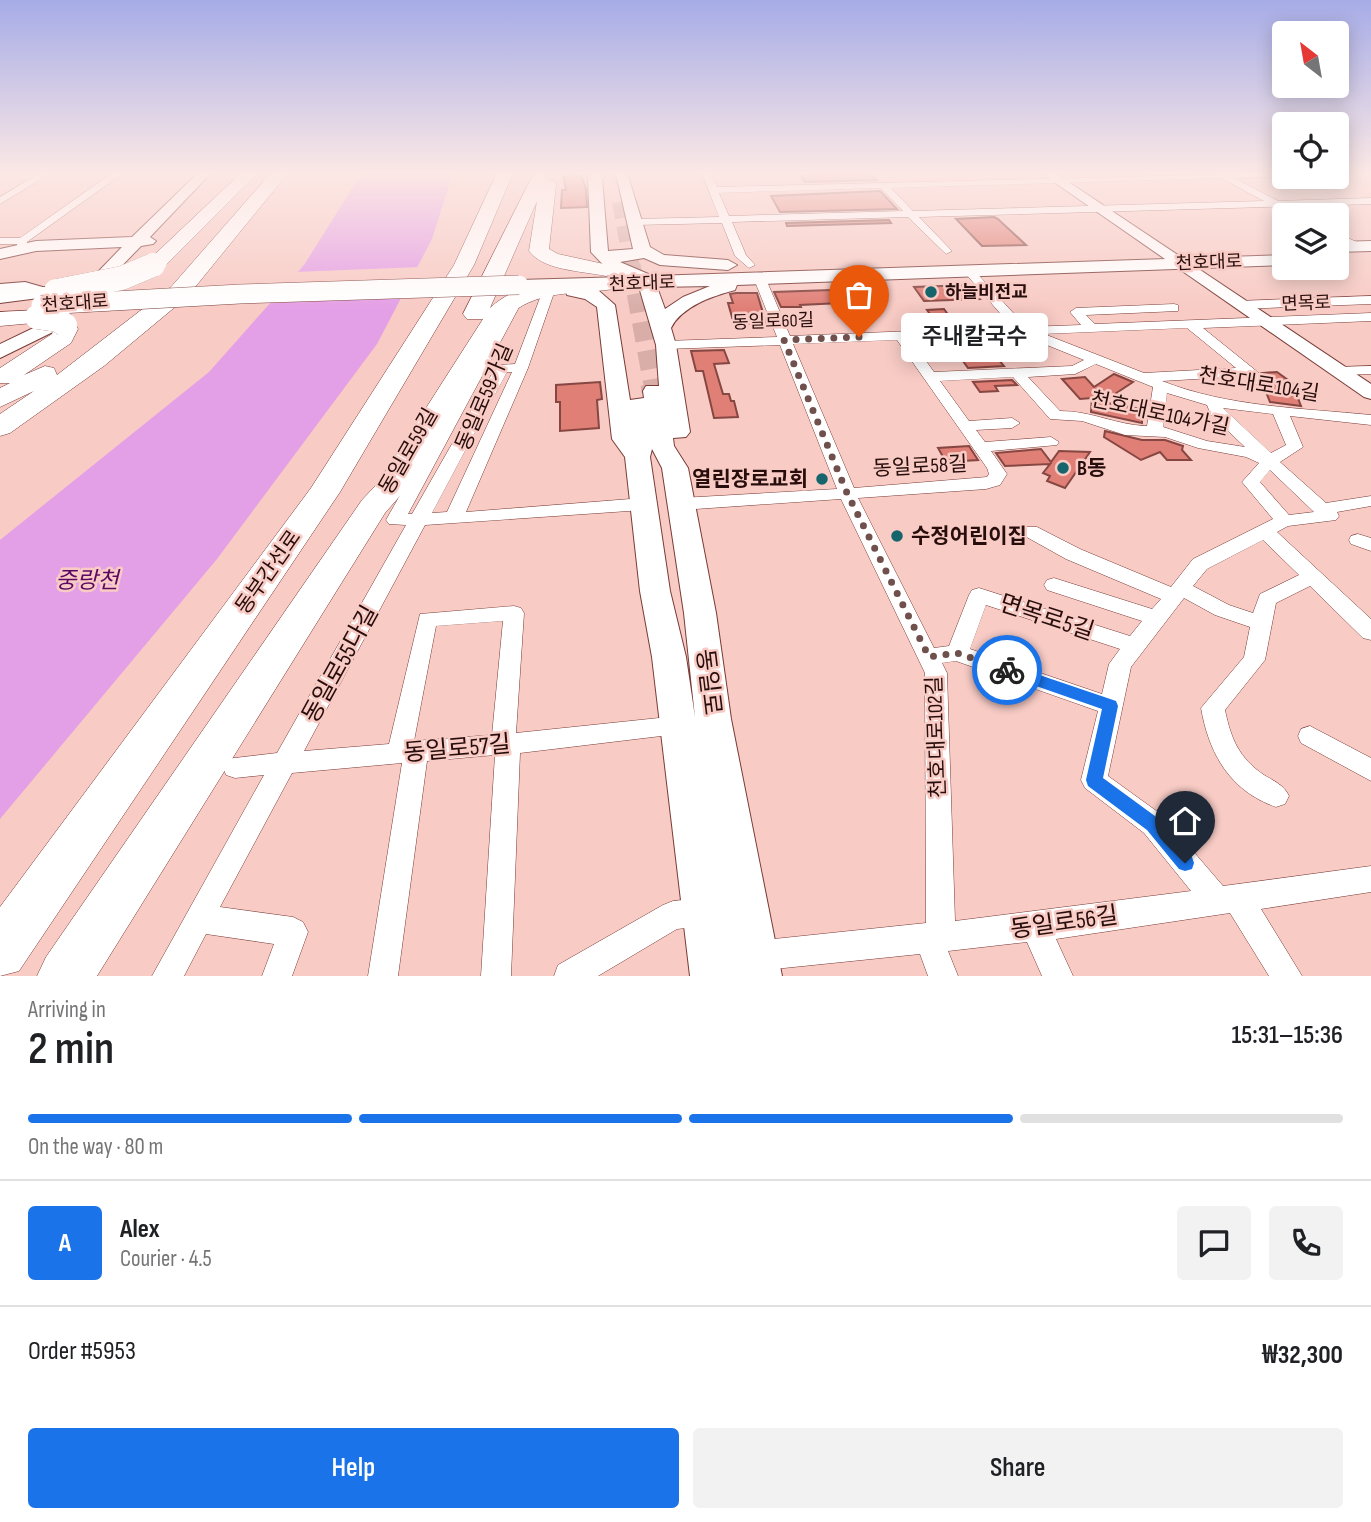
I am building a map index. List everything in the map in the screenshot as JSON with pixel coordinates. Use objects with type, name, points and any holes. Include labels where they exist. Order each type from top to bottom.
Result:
[{"type":"highway","points":[[0,319],[47,312],[88,282],[131,275],[158,262],[203,219]]},
{"type":"highway","points":[[0,399],[82,351],[145,305],[177,273],[217,219]]},
{"type":"highway","points":[[0,427],[95,361],[179,292],[241,219]]},
{"type":"highway","name":"동부간선로","points":[[0,952],[324,492],[464,265],[485,219]]},
{"type":"highway","points":[[65,976],[373,507],[390,489],[498,313],[509,302],[520,284],[533,219]]},
{"type":"highway","points":[[544,219],[539,251],[552,260],[608,276]]},
{"type":"highway","points":[[324,492],[376,438],[453,326],[478,299],[520,284],[608,276]]},
{"type":"highway","points":[[0,379],[56,344],[65,334],[47,312]]},
{"type":"main road","points":[[600,219],[624,439],[636,457]]},
{"type":"main road","points":[[634,219],[642,250],[660,260],[728,265]]},
{"type":"main road","points":[[642,250],[636,256],[608,257],[608,299],[642,295],[650,291],[664,336],[679,445],[675,468]]},
{"type":"main road","name":"천호대로","points":[[0,310],[47,312],[185,297],[520,284],[728,265],[755,272],[969,271],[1272,250]]},
{"type":"main road","points":[[1349,255],[1366,250]]},
{"type":"main road","name":"천호대로","points":[[608,276],[650,291],[671,282],[755,272],[1172,258],[1272,260]]},
{"type":"main road","points":[[664,336],[667,314],[755,272]]},
{"type":"main road","points":[[608,276],[671,282]]},
{"type":"main road","name":"천호대로","points":[[0,297],[47,312]]},
{"type":"main road","name":"동일로","points":[[713,976],[636,457],[643,437],[646,392],[662,446],[675,468],[700,612],[713,719],[757,966]]},
{"type":"street","points":[[0,252],[22,244],[56,219]]},
{"type":"street","points":[[143,241],[159,219]]},
{"type":"street","points":[[109,275],[166,219]]},
{"type":"street","points":[[635,222],[726,219]]},
{"type":"street","name":"천호대로102길","points":[[726,219],[741,256],[755,272],[847,493],[936,673],[935,938],[943,976]]},
{"type":"street","points":[[915,219],[946,251]]},
{"type":"street","name":"면목로","points":[[1115,219],[1371,393]]},
{"type":"street","points":[[105,242],[154,224]]},
{"type":"street","points":[[0,241],[22,244],[143,241]]},
{"type":"street","points":[[1349,242],[1366,250]]},
{"type":"street","name":"천호대로104길","points":[[969,271],[1022,330],[1161,385],[1214,402],[1280,412],[1371,419]]},
{"type":"street","name":"동일로59가길","points":[[454,518],[521,368],[520,284]]},
{"type":"street","name":"동일로59길","points":[[520,284],[395,520],[643,504]]},
{"type":"street","points":[[0,289],[25,287],[47,312],[7,348]]},
{"type":"street","name":"면목로","points":[[1240,305],[1371,300]]},
{"type":"street","points":[[1091,328],[1076,312],[1174,308]]},
{"type":"street","name":"동일로60길","points":[[664,336],[784,340],[1371,317]]},
{"type":"street","name":"천호대로104길","points":[[1143,378],[1254,376],[1190,324]]},
{"type":"street","name":"동일로58길","points":[[681,504],[988,484],[994,481],[998,474],[900,335]]},
{"type":"street","name":"천호대로104가길","points":[[929,377],[1077,370],[1096,359]]},
{"type":"street","name":"동일로55다길","points":[[167,976],[502,368],[521,368]]},
{"type":"street","points":[[1339,371],[1371,370]]},
{"type":"street","name":"천호대로104가길","points":[[1017,373],[1056,416],[1083,416],[1125,430],[1167,432],[1209,446],[1250,453],[1269,461]]},
{"type":"street","points":[[1154,431],[1161,385]]},
{"type":"street","points":[[1214,402],[1216,412],[1326,512]]},
{"type":"street","points":[[1280,412],[1295,447],[1269,461],[1251,482],[1274,526],[1312,576],[1371,632]]},
{"type":"street","name":"동일로58길","points":[[965,426],[1012,423]]},
{"type":"street","name":"동일로58길","points":[[980,447],[1051,442]]},
{"type":"street","points":[[1287,976],[1227,900],[1153,824],[1094,780],[1120,664],[1200,565],[1274,526],[1371,501]]},
{"type":"street","points":[[1030,531],[1073,554],[1261,624]]},
{"type":"street","points":[[1276,796],[1240,774],[1218,738],[1213,708],[1254,660],[1267,599],[1312,576]]},
{"type":"street","name":"면목로5길","points":[[1054,585],[1156,618]]},
{"type":"street","name":"면목로5길","points":[[957,653],[979,595],[1133,645]]},
{"type":"street","points":[[383,976],[426,619],[514,613],[505,744],[496,976]]},
{"type":"street","points":[[929,657],[957,653],[1111,706]]},
{"type":"street","name":"동일로57길","points":[[235,767],[678,726]]},
{"type":"street","points":[[1310,736],[1371,770]]},
{"type":"street","name":"동일로56길","points":[[757,966],[935,938],[1035,927],[1371,879]]},
{"type":"street","points":[[569,976],[673,915],[705,912]]},
{"type":"street","points":[[199,919],[293,932],[278,976]]},
{"type":"street","points":[[1035,927],[1058,976]]},
{"type":"water","name":"중랑천","points":[[333,219],[439,219],[432,239],[377,344],[217,559],[0,819],[0,540],[209,372],[304,265]]},
{"type":"pier","points":[[421,267],[405,298],[266,303],[294,272]]},
{"type":"building","points":[[956,219],[997,219],[1026,245],[982,246]]},
{"type":"building","points":[[889,220],[891,223],[787,226],[786,223]]},
{"type":"building","points":[[969,285],[980,299],[924,301],[914,287]]},
{"type":"building","points":[[860,289],[861,302],[800,305],[801,307],[781,307],[774,292]]},
{"type":"building","points":[[757,293],[766,323],[734,324],[728,303],[733,303],[730,294]]},
{"type":"building","points":[[944,309],[957,327],[939,327],[927,310]]},
{"type":"building","points":[[948,340],[966,340],[973,349],[989,348],[1004,366],[968,368]]},
{"type":"building","points":[[724,350],[729,363],[714,364],[723,394],[729,394],[731,401],[734,401],[738,417],[714,418],[703,371],[696,371],[691,351]]},
{"type":"building","points":[[1277,372],[1292,383],[1301,406],[1270,402],[1264,387],[1269,380],[1262,373]]},
{"type":"building","points":[[1114,374],[1133,382],[1103,402],[1142,409],[1142,423],[1091,412],[1092,398],[1080,399],[1062,379],[1085,377],[1094,387]]},
{"type":"building","points":[[1012,380],[1017,385],[995,386],[998,391],[980,392],[973,382]]},
{"type":"building","points":[[600,382],[602,399],[597,400],[599,428],[560,431],[560,402],[556,402],[556,385]]},
{"type":"building","points":[[1105,431],[1142,440],[1165,440],[1183,446],[1182,450],[1191,460],[1167,460],[1160,452],[1141,460],[1104,437]]},
{"type":"building","points":[[969,446],[978,460],[946,462],[938,448]]},
{"type":"building","points":[[1041,449],[1051,462],[1059,451],[1090,452],[1065,488],[1047,481],[1050,476],[1043,473],[1050,464],[1005,466],[996,453]]},
{"type":"tunnel","points":[[623,219],[632,267]]},
{"type":"tunnel","points":[[631,265],[653,385]]},
{"type":"tunnel","points":[[653,384],[654,391]]},
{"type":"way so far","points":[[859,337],[784,340],[847,493],[929,657],[957,653],[1007,670]]},
{"type":"place","name":"하늘비전교","points":[[931,292]]},
{"type":"place","name":"주내칼국수","points":[[859,337]]},
{"type":"place","name":"B동","points":[[1063,468]]},
{"type":"place","name":"열린장로교회","points":[[822,479]]},
{"type":"place","name":"수정어린이집","points":[[897,536]]},
{"type":"route","points":[[1007,670],[1111,706],[1094,780],[1153,824],[1185,863]]}]
